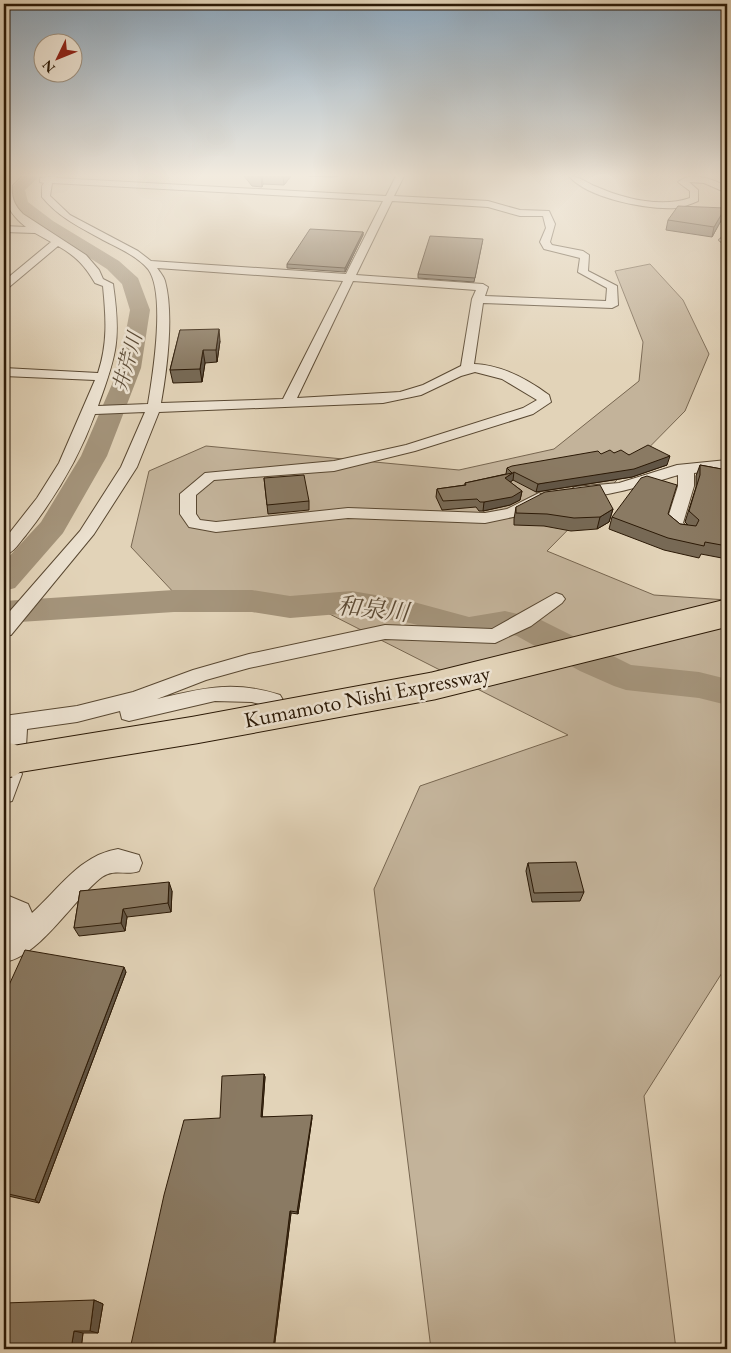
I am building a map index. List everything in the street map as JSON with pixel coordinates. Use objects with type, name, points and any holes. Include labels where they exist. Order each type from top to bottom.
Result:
[{"type":"highway","name":"Kumamoto Nishi Expressway","points":[[8,769],[196,730],[433,686],[727,613]]},
{"type":"street","points":[[5,628],[91,526],[129,467],[154,407],[162,360],[160,280],[148,264],[107,239]]},
{"type":"street","points":[[289,401],[369,239]]},
{"type":"street","points":[[478,299],[612,305],[612,286],[583,272],[585,257],[579,253],[548,247],[545,242],[546,239]]},
{"type":"street","points":[[4,278],[54,240]]},
{"type":"street","points":[[54,240],[89,262],[98,274],[99,281],[108,284]]},
{"type":"street","points":[[4,286],[54,240]]},
{"type":"street","points":[[148,264],[482,287],[478,299],[467,369]]},
{"type":"street","points":[[4,550],[24,528],[54,485],[75,448],[92,410],[112,352],[114,332],[108,276],[100,265]]},
{"type":"street","points":[[92,410],[154,407],[179,399],[289,401],[383,399],[406,396],[426,389],[467,369],[498,372],[544,398],[544,402],[528,411],[410,448],[334,466],[210,476],[188,494],[188,514],[195,524],[216,527],[348,513],[485,518],[512,514],[536,499],[559,494],[620,488],[686,469],[727,465]]},
{"type":"street","points":[[4,372],[103,377]]},
{"type":"street","points":[[685,532],[674,524],[686,486],[686,469]]},
{"type":"street","points":[[518,490],[536,499]]},
{"type":"street","points":[[8,769],[10,724],[77,714],[137,699],[200,675],[249,660],[384,632],[495,636],[524,621],[556,599]]},
{"type":"street","points":[[77,714],[102,716],[132,713],[224,691],[249,692],[273,700]]},
{"type":"street","points":[[8,943],[92,870],[105,862],[118,860],[130,863]]},
{"type":"street","points":[[4,906],[19,912],[8,943]]},
{"type":"shaded area","points":[[650,264],[683,300],[709,354],[685,411],[547,551],[654,595],[727,600],[727,965],[644,1096],[676,1349],[431,1349],[374,889],[420,786],[568,735],[300,599],[177,596],[131,547],[149,471],[206,446],[459,470],[554,449],[639,381],[643,342],[615,271]]},
{"type":"building","points":[[303,239],[359,239],[345,268],[287,264]]},
{"type":"building","points":[[429,239],[483,239],[475,278],[418,274]]},
{"type":"building","points":[[219,329],[216,350],[203,350],[200,369],[170,370],[180,330]]},
{"type":"building","points":[[648,445],[670,456],[634,469],[538,484],[514,472],[505,478],[522,491],[512,497],[484,502],[480,502],[477,499],[443,501],[437,489],[466,485],[465,483],[512,473],[507,468],[512,466],[598,451],[601,454],[610,450],[614,453],[621,450],[629,455]]},
{"type":"building","points":[[700,465],[727,470],[727,546],[705,542],[704,546],[668,538],[612,517],[641,478],[647,476],[677,485],[668,514],[680,524],[696,526],[699,520],[689,511],[700,475]]},
{"type":"building","points":[[304,475],[309,501],[267,505],[264,478]]},
{"type":"building","points":[[600,485],[613,509],[600,517],[574,518],[547,514],[516,513],[516,507],[545,492]]},
{"type":"building","points":[[576,862],[584,892],[534,893],[528,863]]},
{"type":"building","points":[[169,882],[168,903],[123,909],[121,923],[74,928],[80,891]]},
{"type":"building","points":[[25,950],[124,967],[35,1200],[4,1193],[4,996]]},
{"type":"building","points":[[264,1074],[261,1117],[312,1115],[297,1212],[290,1211],[273,1349],[130,1349],[164,1195],[184,1120],[220,1118],[222,1076]]},
{"type":"building","points":[[94,1300],[90,1331],[74,1331],[71,1349],[4,1349],[4,1303]]},
{"type":"waterway","name":"井芹川","points":[[4,581],[53,527],[94,456],[130,368],[140,310],[131,282],[113,265],[71,239]]},
{"type":"waterway","name":"和泉川","points":[[4,612],[174,601],[252,601],[290,607],[352,602],[410,612],[469,628],[505,622],[527,627],[592,662],[626,677],[699,685],[727,692]]}]
